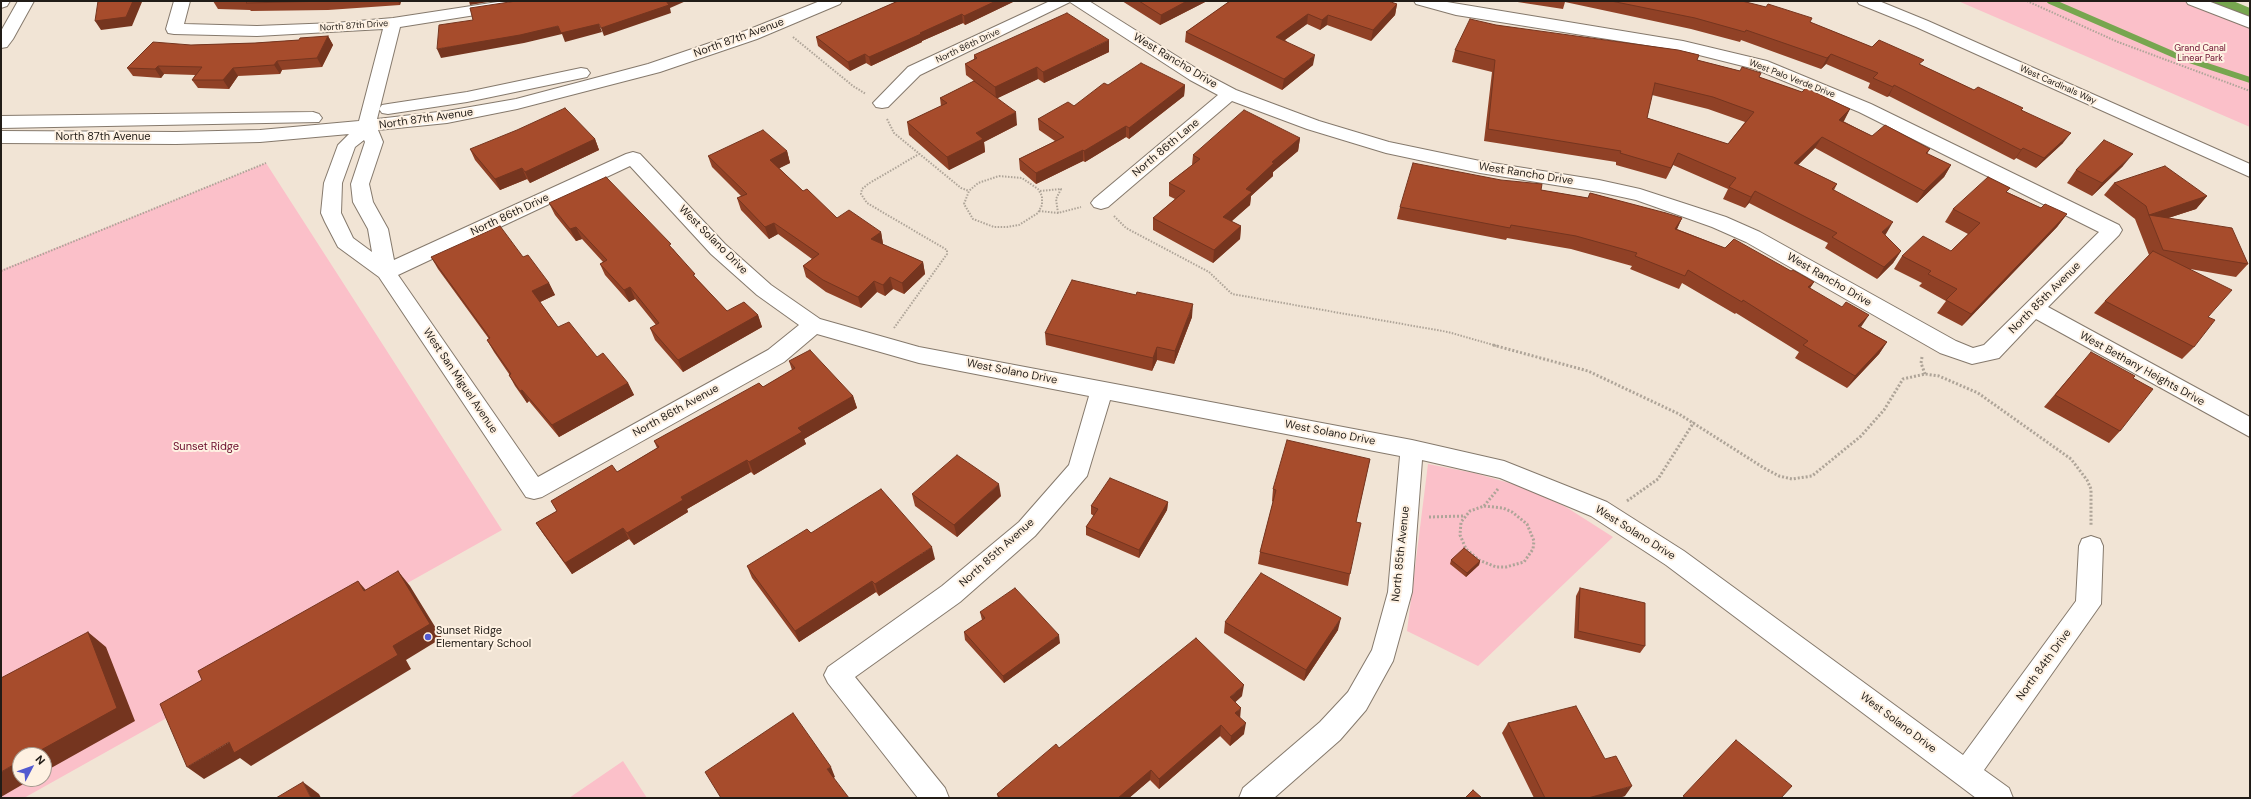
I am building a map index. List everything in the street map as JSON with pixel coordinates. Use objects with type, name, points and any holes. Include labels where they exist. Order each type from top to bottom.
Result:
[{"type":"street","points":[[1,43],[26,1]]},
{"type":"street","name":"North 87th Drive","points":[[182,1],[174,29],[257,31],[335,28],[393,23],[440,17],[532,1]]},
{"type":"street","name":"North 87th Avenue","points":[[1,137],[208,138],[304,133],[603,67],[685,43],[796,1]]},
{"type":"street","name":"North 87th Avenue","points":[[1,122],[78,119],[258,120],[447,117],[517,104],[596,84],[700,54],[834,1]]},
{"type":"street","name":"North 86th Drive","points":[[882,103],[914,71],[1063,1]]},
{"type":"street","name":"West Rancho Drive","points":[[1078,1],[1196,76],[1230,94],[1313,125],[1386,147],[1480,167],[1599,186],[1640,195],[1684,208],[1753,237],[1948,347],[1972,356]]},
{"type":"street","name":"West Palo Verde Drive","points":[[1422,1],[1456,10],[1683,46],[1761,65],[1865,108],[2112,230]]},
{"type":"street","name":"West Cardinals Way","points":[[1865,1],[1929,27],[2250,171]]},
{"type":"street","points":[[2194,1],[2250,23]]},
{"type":"street","points":[[368,119],[393,23]]},
{"type":"street","name":"North 86th Lane","points":[[1101,203],[1230,94]]},
{"type":"street","name":"West San Miguel Avenue","points":[[368,119],[374,142],[360,184],[363,202],[378,229],[386,272]]},
{"type":"street","name":"West San Miguel Avenue","points":[[368,119],[347,145],[333,183],[331,213],[335,222],[345,242],[386,272],[534,490]]},
{"type":"street","name":"North 86th Drive","points":[[386,272],[633,158]]},
{"type":"street","name":"West Solano Drive","points":[[633,158],[718,249],[764,290],[814,325],[919,355],[1412,449],[1513,472],[1599,509],[1675,558],[1999,798]]},
{"type":"street","points":[[335,222],[367,210]]},
{"type":"street","name":"North 85th Avenue","points":[[1972,356],[1991,352],[2112,230]]},
{"type":"street","name":"West Bethany Heights Drive","points":[[2034,309],[2250,428]]},
{"type":"street","name":"North 86th Avenue","points":[[534,490],[776,356],[814,325]]},
{"type":"street","name":"North 85th Avenue","points":[[935,798],[838,675],[951,594],[1026,529],[1079,469],[1102,389]]},
{"type":"street","name":"North 85th Avenue","points":[[1253,798],[1330,731],[1357,701],[1384,653],[1400,592],[1412,449]]},
{"type":"street","name":"North 84th Drive","points":[[1966,773],[2088,604],[2091,546]]},
{"type":"path","points":[[2027,1],[2118,42],[2250,91]]},
{"type":"path","points":[[778,24],[853,86],[882,103],[890,128],[961,188],[969,191]]},
{"type":"path","points":[[881,344],[947,254],[947,250],[867,203],[861,194],[862,189],[919,154]]},
{"type":"path","points":[[1,271],[266,163]]},
{"type":"path","points":[[1010,176],[1031,182],[1040,191],[1042,205],[1030,220],[1019,225],[994,227],[982,224],[967,212],[964,204],[969,191],[978,183],[988,178],[1010,176]]},
{"type":"path","points":[[1040,191],[1061,189],[1056,199],[1058,213]]},
{"type":"path","points":[[1038,211],[1058,213],[1101,203],[1126,228],[1209,272],[1232,294],[1258,300],[1376,318],[1448,332],[1565,364],[1608,379],[1694,422],[1779,476],[1802,479],[1812,476],[1873,424],[1884,410],[1903,379],[1919,374],[1939,376],[1978,393],[2071,459],[2087,480],[2091,490],[2091,546]]},
{"type":"path","points":[[1612,517],[1626,501],[1658,478],[1694,422]]},
{"type":"path","points":[[1406,513],[1439,518],[1465,516],[1470,511],[1484,506],[1502,508],[1512,512],[1527,524],[1532,532],[1533,549],[1530,556],[1524,562],[1506,567],[1496,567],[1479,560],[1466,549],[1462,542],[1459,528],[1465,516]]},
{"type":"green space","name":"Grand Canal Linear Park","points":[[1958,1],[2194,1],[2250,23],[2250,127]]},
{"type":"green space","name":"Sunset Ridge","points":[[266,163],[502,530],[52,782],[52,747],[12,747],[12,787],[44,787],[24,798],[1,798],[1,270]]},
{"type":"green space","points":[[1428,464],[1474,473],[1520,486],[1566,507],[1613,537],[1478,666],[1407,631]]},
{"type":"green space","points":[[623,761],[647,798],[569,798]]},
{"type":"building","points":[[98,1],[133,1],[126,17],[95,21]]},
{"type":"building","points":[[248,1],[329,1],[246,3]]},
{"type":"building","points":[[516,1],[666,1],[669,5],[601,28],[599,24],[561,33],[558,26],[520,35],[437,49],[439,25],[473,20],[470,8]]},
{"type":"building","points":[[898,1],[996,1],[964,16],[962,14],[869,57],[865,54],[848,62],[816,37]]},
{"type":"building","points":[[1139,1],[1187,1],[1161,15]]},
{"type":"building","points":[[1230,1],[1388,1],[1397,4],[1373,30],[1328,15],[1322,20],[1308,14],[1276,37],[1315,55],[1284,79],[1186,32]]},
{"type":"building","points":[[1611,1],[1742,1],[1766,7],[1768,4],[1812,18],[1810,22],[1872,47],[1879,40],[1924,60],[1919,64],[1974,90],[1978,87],[2023,108],[2021,110],[2071,133],[2044,158],[2023,148],[2021,150],[1894,85],[1893,87],[1873,78],[1878,73],[1831,54],[1827,58],[1746,30],[1745,32],[1695,18]]},
{"type":"building","points":[[1067,13],[1109,40],[1043,72],[1037,67],[995,87],[965,64],[977,58],[974,55]]},
{"type":"building","points":[[1470,19],[1496,25],[1678,50],[1699,55],[1697,60],[1740,71],[1742,67],[1761,73],[1759,77],[1802,92],[1806,88],[1850,109],[1839,120],[1872,136],[1885,125],[1930,149],[1926,153],[1951,165],[1924,191],[1822,137],[1794,163],[1837,184],[1832,189],[1893,222],[1882,232],[1901,251],[1884,267],[1832,237],[1837,233],[1755,191],[1751,197],[1729,187],[1736,178],[1678,153],[1671,168],[1620,153],[1621,151],[1488,129],[1495,60],[1455,50]],"holes":[[[1655,83],[1713,97],[1754,112],[1728,144],[1647,118]]]},
{"type":"building","points":[[328,36],[317,58],[277,61],[274,65],[233,68],[223,80],[192,80],[202,67],[158,66],[155,69],[127,68],[153,42],[191,45],[255,43],[299,40],[300,38]]},
{"type":"building","points":[[1141,63],[1185,85],[1129,128],[1126,126],[1084,151],[1083,150],[1036,173],[1019,159],[1064,137],[1038,119],[1068,102],[1074,106],[1104,83],[1108,85]]},
{"type":"building","points":[[974,81],[1016,112],[976,133],[983,139],[947,157],[907,122],[947,103],[940,98]]},
{"type":"building","points":[[565,108],[595,139],[525,172],[522,168],[495,179],[470,149],[517,130]]},
{"type":"building","points":[[1244,110],[1300,138],[1272,162],[1274,163],[1246,189],[1252,192],[1223,217],[1241,226],[1214,250],[1153,218],[1185,191],[1169,183],[1200,159],[1193,155]]},
{"type":"building","points":[[763,130],[787,151],[770,160],[803,191],[807,189],[837,218],[849,210],[881,232],[871,239],[923,262],[902,283],[890,277],[883,285],[874,281],[858,297],[823,280],[803,266],[819,254],[774,223],[765,227],[737,198],[747,194],[708,156]]},
{"type":"building","points":[[2104,140],[2133,154],[2102,183],[2076,170]]},
{"type":"building","points":[[1413,163],[1501,180],[1542,184],[1541,190],[1588,198],[1590,193],[1682,218],[1675,229],[1725,248],[1734,239],[1791,271],[1793,270],[1814,282],[1808,287],[1842,307],[1846,302],[1869,315],[1858,326],[1887,342],[1855,376],[1803,345],[1808,341],[1743,300],[1742,302],[1688,270],[1685,276],[1635,256],[1637,253],[1576,236],[1511,225],[1510,228],[1400,207]]},
{"type":"building","points":[[2165,166],[2207,196],[2149,215],[2146,206],[2114,183]]},
{"type":"building","points":[[606,177],[671,244],[669,245],[695,274],[693,275],[727,311],[744,302],[758,315],[678,360],[650,328],[659,323],[630,287],[624,290],[600,264],[607,260],[576,227],[570,229],[549,203]]},
{"type":"building","points":[[1988,177],[2010,188],[2006,192],[2041,208],[2045,204],[2067,214],[1971,314],[1946,300],[1957,289],[1928,274],[1931,271],[1902,256],[1923,236],[1951,251],[1980,223],[1953,209]]},
{"type":"building","points":[[2149,215],[2232,228],[2248,264],[2163,250]]},
{"type":"building","points":[[500,226],[523,257],[528,255],[549,283],[532,291],[558,327],[569,322],[597,357],[603,353],[628,383],[552,425],[522,390],[520,391],[509,375],[511,374],[487,340],[490,338],[431,257]]},
{"type":"building","points":[[2153,251],[2232,290],[2208,317],[2215,320],[2194,347],[2105,301]]},
{"type":"building","points":[[1072,280],[1136,295],[1137,292],[1193,304],[1175,351],[1157,347],[1153,358],[1045,333]]},
{"type":"building","points":[[810,350],[853,396],[798,428],[802,432],[749,462],[747,460],[681,497],[683,500],[627,533],[623,528],[565,563],[536,523],[557,511],[551,501],[612,465],[617,472],[659,447],[654,441],[759,383],[763,387],[795,368],[789,361]]},
{"type":"building","points":[[2091,352],[2135,376],[2133,378],[2153,389],[2120,431],[2055,395]]},
{"type":"building","points":[[1287,440],[1370,459],[1356,522],[1361,523],[1350,574],[1260,552],[1276,490],[1273,489]]},
{"type":"building","points":[[957,455],[999,484],[954,525],[912,494]]},
{"type":"building","points":[[1110,478],[1168,502],[1139,550],[1086,527],[1098,509],[1091,506]]},
{"type":"building","points":[[881,489],[932,547],[875,584],[872,581],[795,631],[747,566],[807,529],[811,533]]},
{"type":"building","points":[[1464,548],[1480,561],[1467,573],[1451,560]]},
{"type":"building","points":[[398,571],[430,624],[393,646],[398,655],[234,753],[229,742],[187,767],[160,704],[202,680],[198,671],[358,581],[364,591]]},
{"type":"building","points":[[1261,573],[1341,618],[1306,670],[1225,622]]},
{"type":"building","points":[[1015,588],[1059,635],[1003,676],[964,632],[985,618],[980,612]]},
{"type":"building","points":[[1580,588],[1645,603],[1645,646],[1578,631]]},
{"type":"building","points":[[88,632],[117,708],[46,747],[12,747],[12,766],[1,772],[1,678]]},
{"type":"building","points":[[1196,638],[1244,685],[1230,697],[1241,708],[1235,713],[1246,723],[1231,736],[1221,725],[1159,779],[1151,770],[1118,798],[1000,798],[997,794],[1056,744],[1059,748]]},
{"type":"building","points":[[1576,706],[1605,759],[1616,756],[1632,786],[1588,798],[1545,798],[1508,723]]},
{"type":"building","points":[[793,713],[831,767],[827,769],[849,798],[721,798],[705,772]]},
{"type":"building","points":[[1736,740],[1792,786],[1781,798],[1686,798],[1683,796]]},
{"type":"building","points":[[303,782],[311,798],[276,798]]},
{"type":"building","points":[[1473,790],[1482,798],[1465,798]]},
{"type":"waterway","points":[[2050,1],[2177,56],[2250,80]]},
{"type":"waterway","points":[[2217,1],[2250,14]]},
{"type":"place","name":"Sunset Ridge Elementary School","points":[[428,637]]}]
